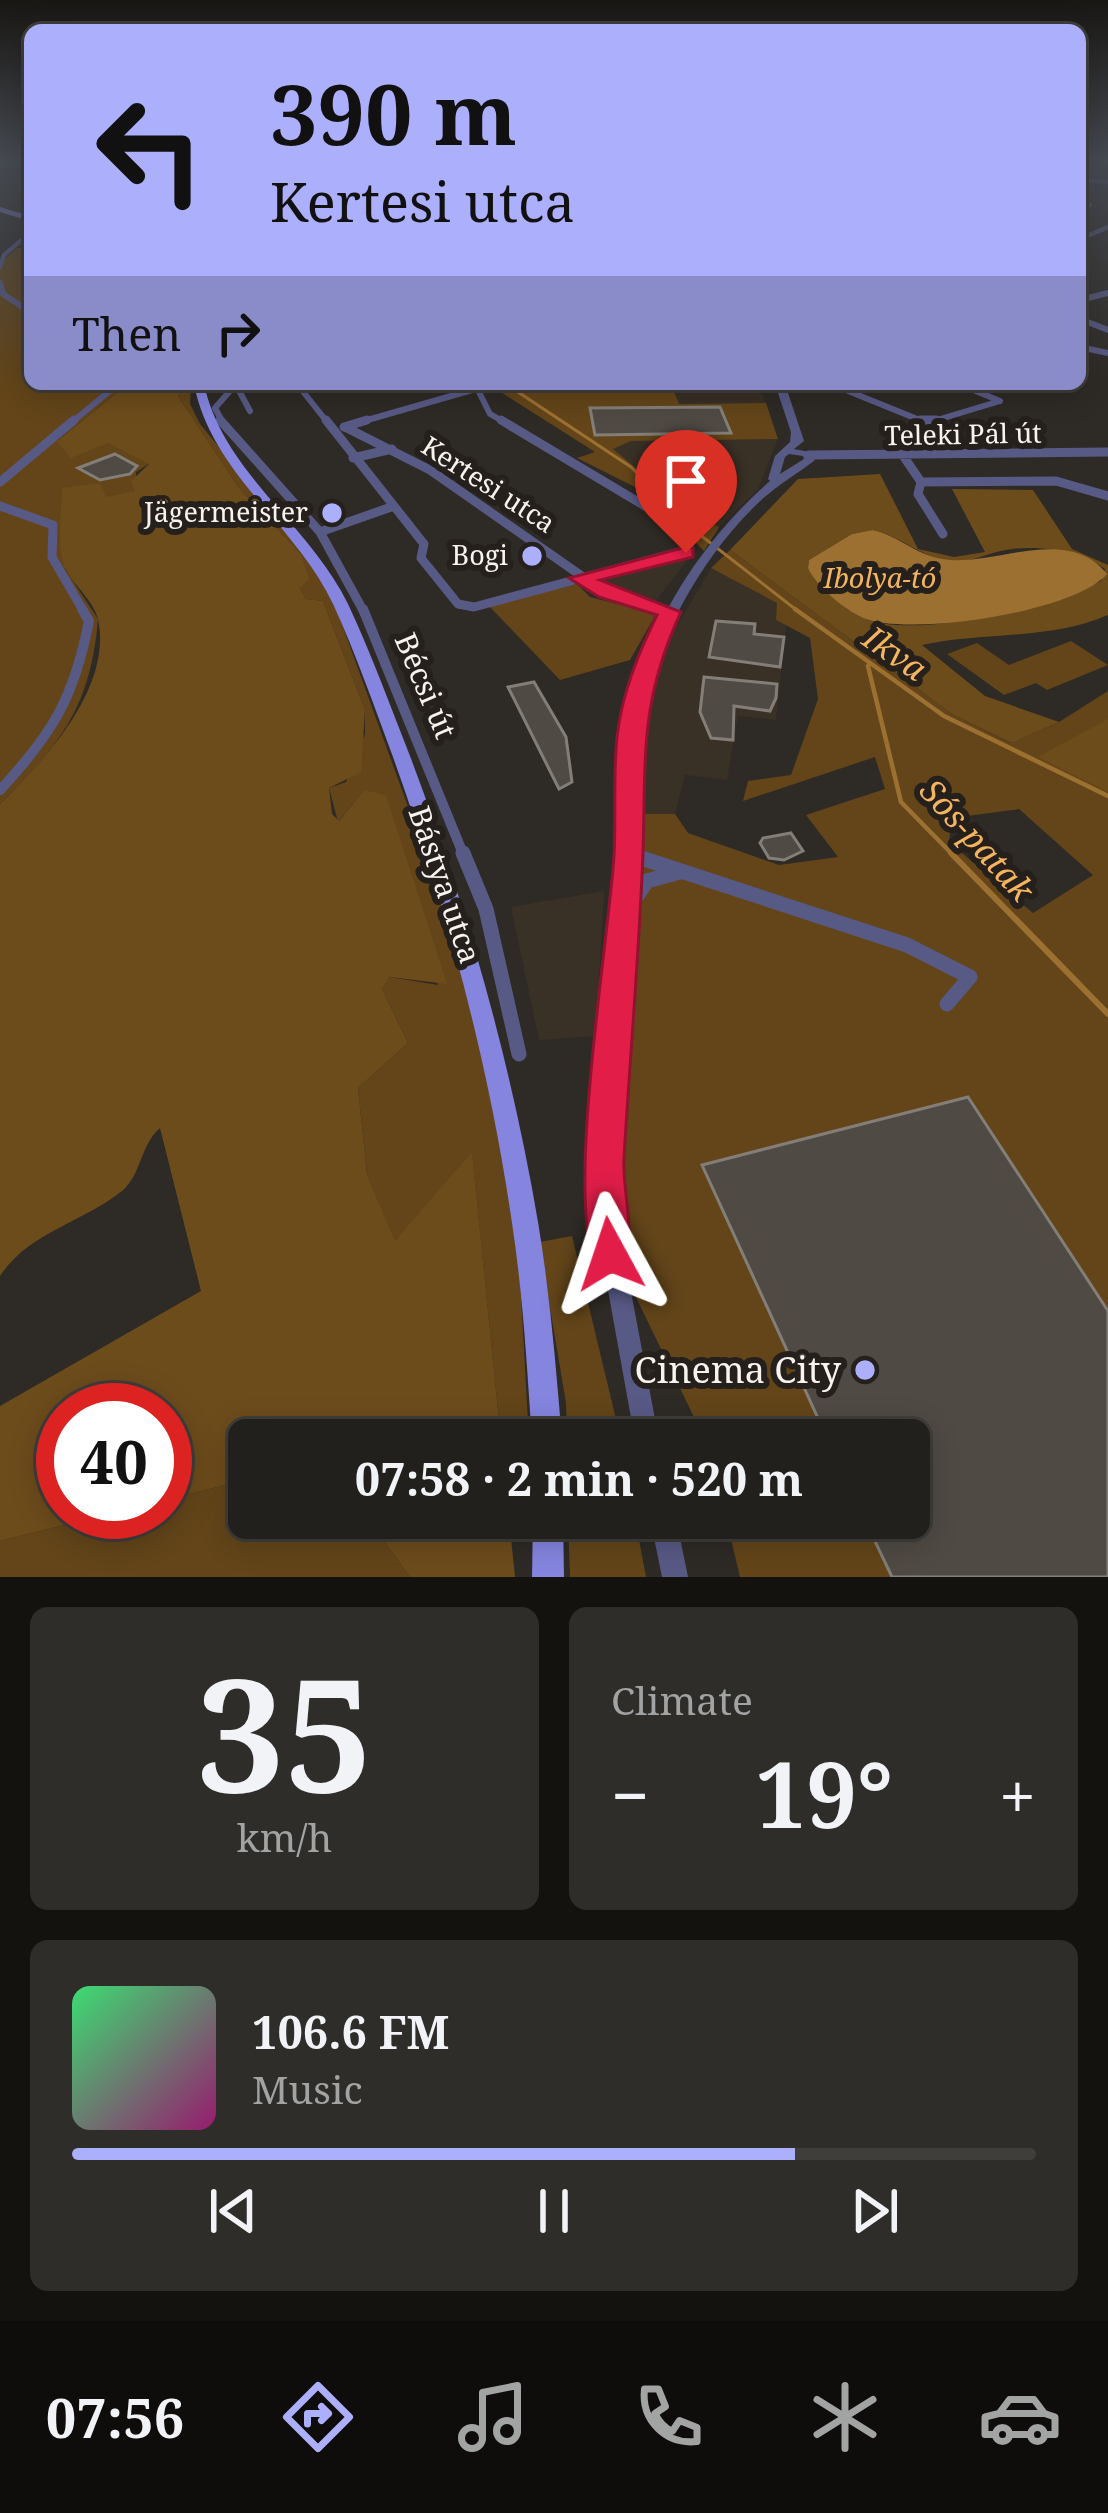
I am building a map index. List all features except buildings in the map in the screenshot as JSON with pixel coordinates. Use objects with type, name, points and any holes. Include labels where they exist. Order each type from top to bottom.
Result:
[{"type":"main road","name":"Bástya utca","points":[[200,390],[207,424],[309,548],[340,602],[459,919],[509,1116],[538,1314],[546,1419]]},
{"type":"main road","points":[[548,1539],[548,1577]]},
{"type":"street","points":[[1086,237],[1108,242]]},
{"type":"street","points":[[0,267],[6,253],[24,238]]},
{"type":"street","points":[[0,283],[3,294],[24,308]]},
{"type":"street","points":[[0,482],[111,390]]},
{"type":"street","name":"Bécsi út","points":[[231,390],[215,408],[218,417],[320,532],[362,607],[486,909],[519,1054]]},
{"type":"street","name":"Bécsi út","points":[[239,390],[250,412]]},
{"type":"street","points":[[302,390],[424,544],[421,558],[458,604],[474,608],[686,553],[688,544],[665,518],[490,414],[479,390]]},
{"type":"street","points":[[332,430],[464,390]]},
{"type":"street","points":[[782,390],[806,459]]},
{"type":"street","points":[[844,390],[910,421],[927,423],[1000,401],[973,390]]},
{"type":"street","name":"Kertesi utca","points":[[345,427],[393,448],[542,544],[580,578],[607,593],[670,612]]},
{"type":"street","points":[[762,496],[795,433]]},
{"type":"street","points":[[352,458],[393,448]]},
{"type":"street","points":[[786,455],[806,459]]},
{"type":"street","name":"Teleki Pál út","points":[[806,459],[1108,455]]},
{"type":"street","points":[[904,457],[920,482],[917,494],[943,534]]},
{"type":"street","points":[[643,1419],[604,1207],[625,913],[633,715],[645,663],[670,612],[712,550],[762,496],[806,459]]},
{"type":"street","points":[[920,482],[1056,481],[1108,496]]},
{"type":"street","points":[[0,506],[53,525],[52,557],[89,621],[75,697],[59,724],[0,790]]},
{"type":"street","points":[[320,532],[394,506]]},
{"type":"street","points":[[628,854],[907,945],[970,977],[947,1004]]},
{"type":"street","points":[[625,913],[647,881],[682,872]]},
{"type":"street","points":[[668,1539],[676,1577]]},
{"type":"shaded area","points":[[17,248],[24,248],[24,390],[120,390],[58,440],[108,443],[150,463],[136,472],[136,491],[106,498],[65,569],[98,619],[88,676],[56,742],[0,804],[0,263]]},
{"type":"shaded area","points":[[121,390],[180,390],[178,396],[239,488],[301,554],[309,579],[300,588],[306,599],[323,601],[365,710],[361,772],[329,788],[332,814],[339,821],[364,790],[386,795],[447,984],[390,977],[382,989],[408,1043],[358,1088],[367,1174],[395,1241],[472,1152],[499,1419],[228,1419],[228,1484],[192,1493],[192,1383],[40,1383],[201,1291],[160,1128],[122,1191],[41,1238],[0,1276],[0,804],[54,745],[85,697],[95,671],[98,619],[67,572],[61,553],[62,488],[100,483],[106,497],[135,491],[131,481],[149,464],[108,443],[71,458],[57,441]]},
{"type":"shaded area","points":[[180,390],[191,390],[190,404],[200,424],[311,559],[339,616],[450,923],[502,1135],[520,1278],[528,1419],[499,1419],[472,1154],[395,1242],[367,1174],[358,1088],[408,1043],[382,989],[390,977],[438,985],[364,790],[338,822],[329,788],[346,782],[365,734],[365,710],[323,601],[306,599],[300,588],[301,554],[239,488],[178,396]]},
{"type":"shaded area","points":[[497,390],[673,390],[679,404],[766,403],[778,439],[631,441],[613,449],[690,513],[719,527],[704,551],[651,495],[577,458],[595,452]]},
{"type":"shaded area","points":[[673,390],[761,390],[766,403],[678,404]]},
{"type":"shaded area","points":[[778,439],[758,489],[719,527],[690,513],[612,449],[631,441]]},
{"type":"shaded area","points":[[880,474],[918,549],[954,557],[985,552],[952,489],[1033,490],[1072,549],[1108,565],[1108,615],[1040,632],[922,645],[985,696],[1059,722],[1011,743],[952,714],[730,550],[798,479]],"holes":[[[884,533],[951,561],[1031,548],[1071,553],[1105,569],[1101,581],[1017,609],[948,623],[886,624],[848,609],[808,568],[809,560],[852,534]]]},
{"type":"shaded area","points":[[730,550],[952,714],[1010,743],[1059,722],[1108,691],[1108,1577],[740,1577],[731,1539],[930,1539],[930,1419],[695,1419],[632,1289],[623,1170],[645,814],[675,814],[688,833],[779,865],[838,857],[806,815],[885,789],[875,757],[743,801],[748,781],[791,775],[818,699],[810,638],[776,620],[777,603],[711,568]],"holes":[[[1019,809],[1093,875],[1033,913],[949,842],[952,818]]]},
{"type":"shaded area","points":[[676,558],[687,561],[653,604],[613,592],[596,579]]},
{"type":"shaded area","points":[[711,568],[747,582],[778,603],[776,619],[786,626],[776,720],[738,716],[727,780],[685,775],[675,814],[635,814],[650,691],[663,650]]},
{"type":"shaded area","points":[[577,584],[590,597],[656,614],[630,660],[560,680],[489,606]]},
{"type":"shaded area","points":[[1071,641],[1108,665],[1047,690],[1036,683],[1004,695],[947,654],[977,643],[1009,665]]},
{"type":"shaded area","points":[[1108,719],[1108,792],[1038,757]]},
{"type":"shaded area","points":[[604,891],[596,1036],[539,1040],[511,907]]},
{"type":"shaded area","points":[[572,1236],[616,1419],[566,1419],[539,1242]]},
{"type":"shaded area","points":[[36,1385],[36,1532],[0,1541],[0,1406]]},
{"type":"shaded area","points":[[228,1484],[228,1539],[382,1539],[410,1577],[0,1577],[0,1541],[36,1532],[36,1539],[192,1539],[192,1493]]},
{"type":"shaded area","points":[[382,1539],[511,1539],[515,1577],[410,1577]]},
{"type":"shaded area","points":[[569,1539],[639,1539],[646,1577],[570,1577]]},
{"type":"water","name":"Ibolya-tó","points":[[873,530],[943,559],[1071,551],[1107,574],[1089,588],[1028,610],[952,622],[885,623],[848,609],[824,590],[808,568],[809,560],[852,534]]},
{"type":"waterway","name":"Ikva","points":[[515,390],[631,467],[699,534],[797,610]]},
{"type":"waterway","name":"Ikva","points":[[797,610],[944,716],[1108,796]]},
{"type":"waterway","name":"Sós-patak","points":[[868,666],[901,802],[954,856]]},
{"type":"waterway","name":"Sós-patak","points":[[951,853],[1108,1014]]},
{"type":"place","name":"Jägermeister","points":[[332,513]]},
{"type":"place","name":"Bogi","points":[[532,556]]},
{"type":"place","name":"Cinema City","points":[[865,1370]]},
{"type":"route","points":[[610,1254],[604,1174],[628,854],[630,735],[645,663],[670,612],[607,593],[580,578],[686,553]]}]
